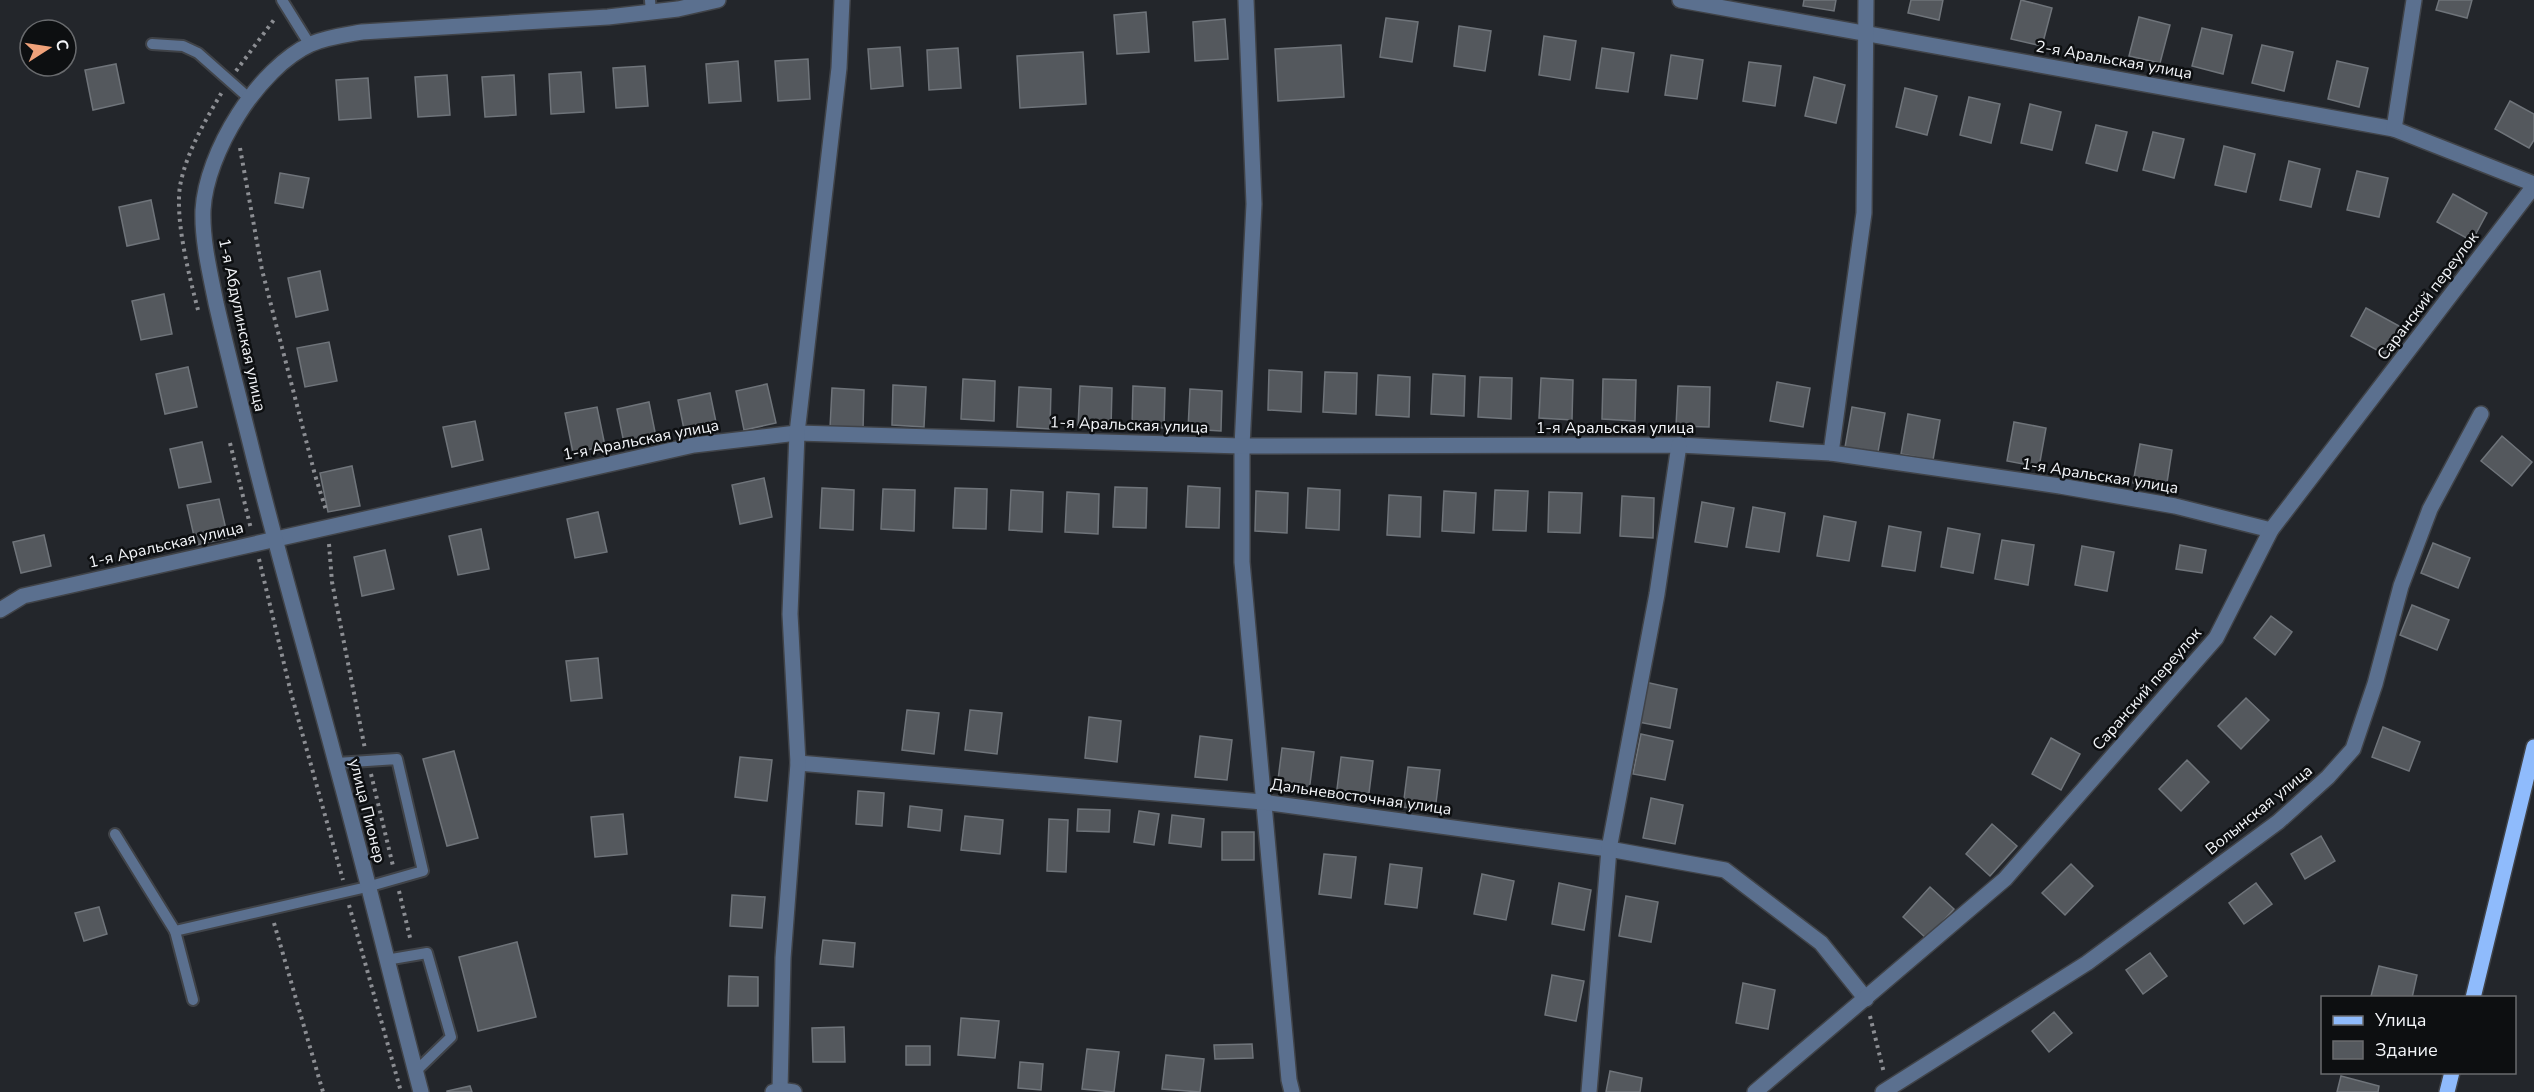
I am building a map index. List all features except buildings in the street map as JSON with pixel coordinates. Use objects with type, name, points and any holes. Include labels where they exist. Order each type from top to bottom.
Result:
[{"type":"main road","points":[[2473,996],[2534,747]]},
{"type":"main road","points":[[2446,1092],[2451,1074]]},
{"type":"street","points":[[310,45],[338,35],[362,32],[650,6],[686,8],[718,0]]},
{"type":"street","points":[[783,1091],[783,958],[798,763],[790,615],[797,433],[839,68],[842,0]]},
{"type":"street","points":[[1246,0],[1254,204],[1242,446],[1242,562],[1288,1080],[1292,1092]]},
{"type":"street","name":"2-я Аральская улица","points":[[1680,0],[2394,129],[2534,185]]},
{"type":"street","points":[[1831,453],[1864,213],[1866,0]]},
{"type":"street","points":[[2394,129],[2414,0]]},
{"type":"street","name":"1-я Абдулинская улица","points":[[273,539],[219,315],[203,228],[206,190],[220,149],[250,99],[287,60],[310,45]]},
{"type":"street","name":"Саранский переулок","points":[[1755,1092],[2006,879],[2216,638],[2271,530],[2534,185]]},
{"type":"street","name":"Волынская улица","points":[[1885,1090],[2087,963],[2278,822],[2328,777],[2353,748],[2375,684],[2401,586],[2430,509],[2481,414]]},
{"type":"street","name":"1-я Аральская улица","points":[[0,610],[23,596],[694,445],[797,433],[1242,446],[1679,446],[1831,453],[2061,486],[2175,506],[2271,530]]},
{"type":"street","points":[[1589,1092],[1609,849],[1658,594],[1679,446]]},
{"type":"street","name":"улица Пионер","points":[[273,539],[337,763],[421,1092]]},
{"type":"street","name":"Дальневосточная улица","points":[[798,763],[1263,802],[1609,849],[1725,870],[1821,943],[1866,999]]},
{"type":"lane","points":[[282,0],[310,45]]},
{"type":"lane","points":[[152,44],[183,46],[198,53],[250,99]]},
{"type":"lane","points":[[175,931],[345,890],[367,887],[423,871],[397,759],[337,763]]},
{"type":"lane","points":[[116,834],[175,931],[193,1000]]},
{"type":"lane","points":[[386,960],[427,952],[451,1037],[416,1071]]},
{"type":"path","points":[[255,543],[291,693],[401,1092]]},
{"type":"path","points":[[269,908],[323,1092]]},
{"type":"path","points":[[1866,999],[1885,1090]]}]
